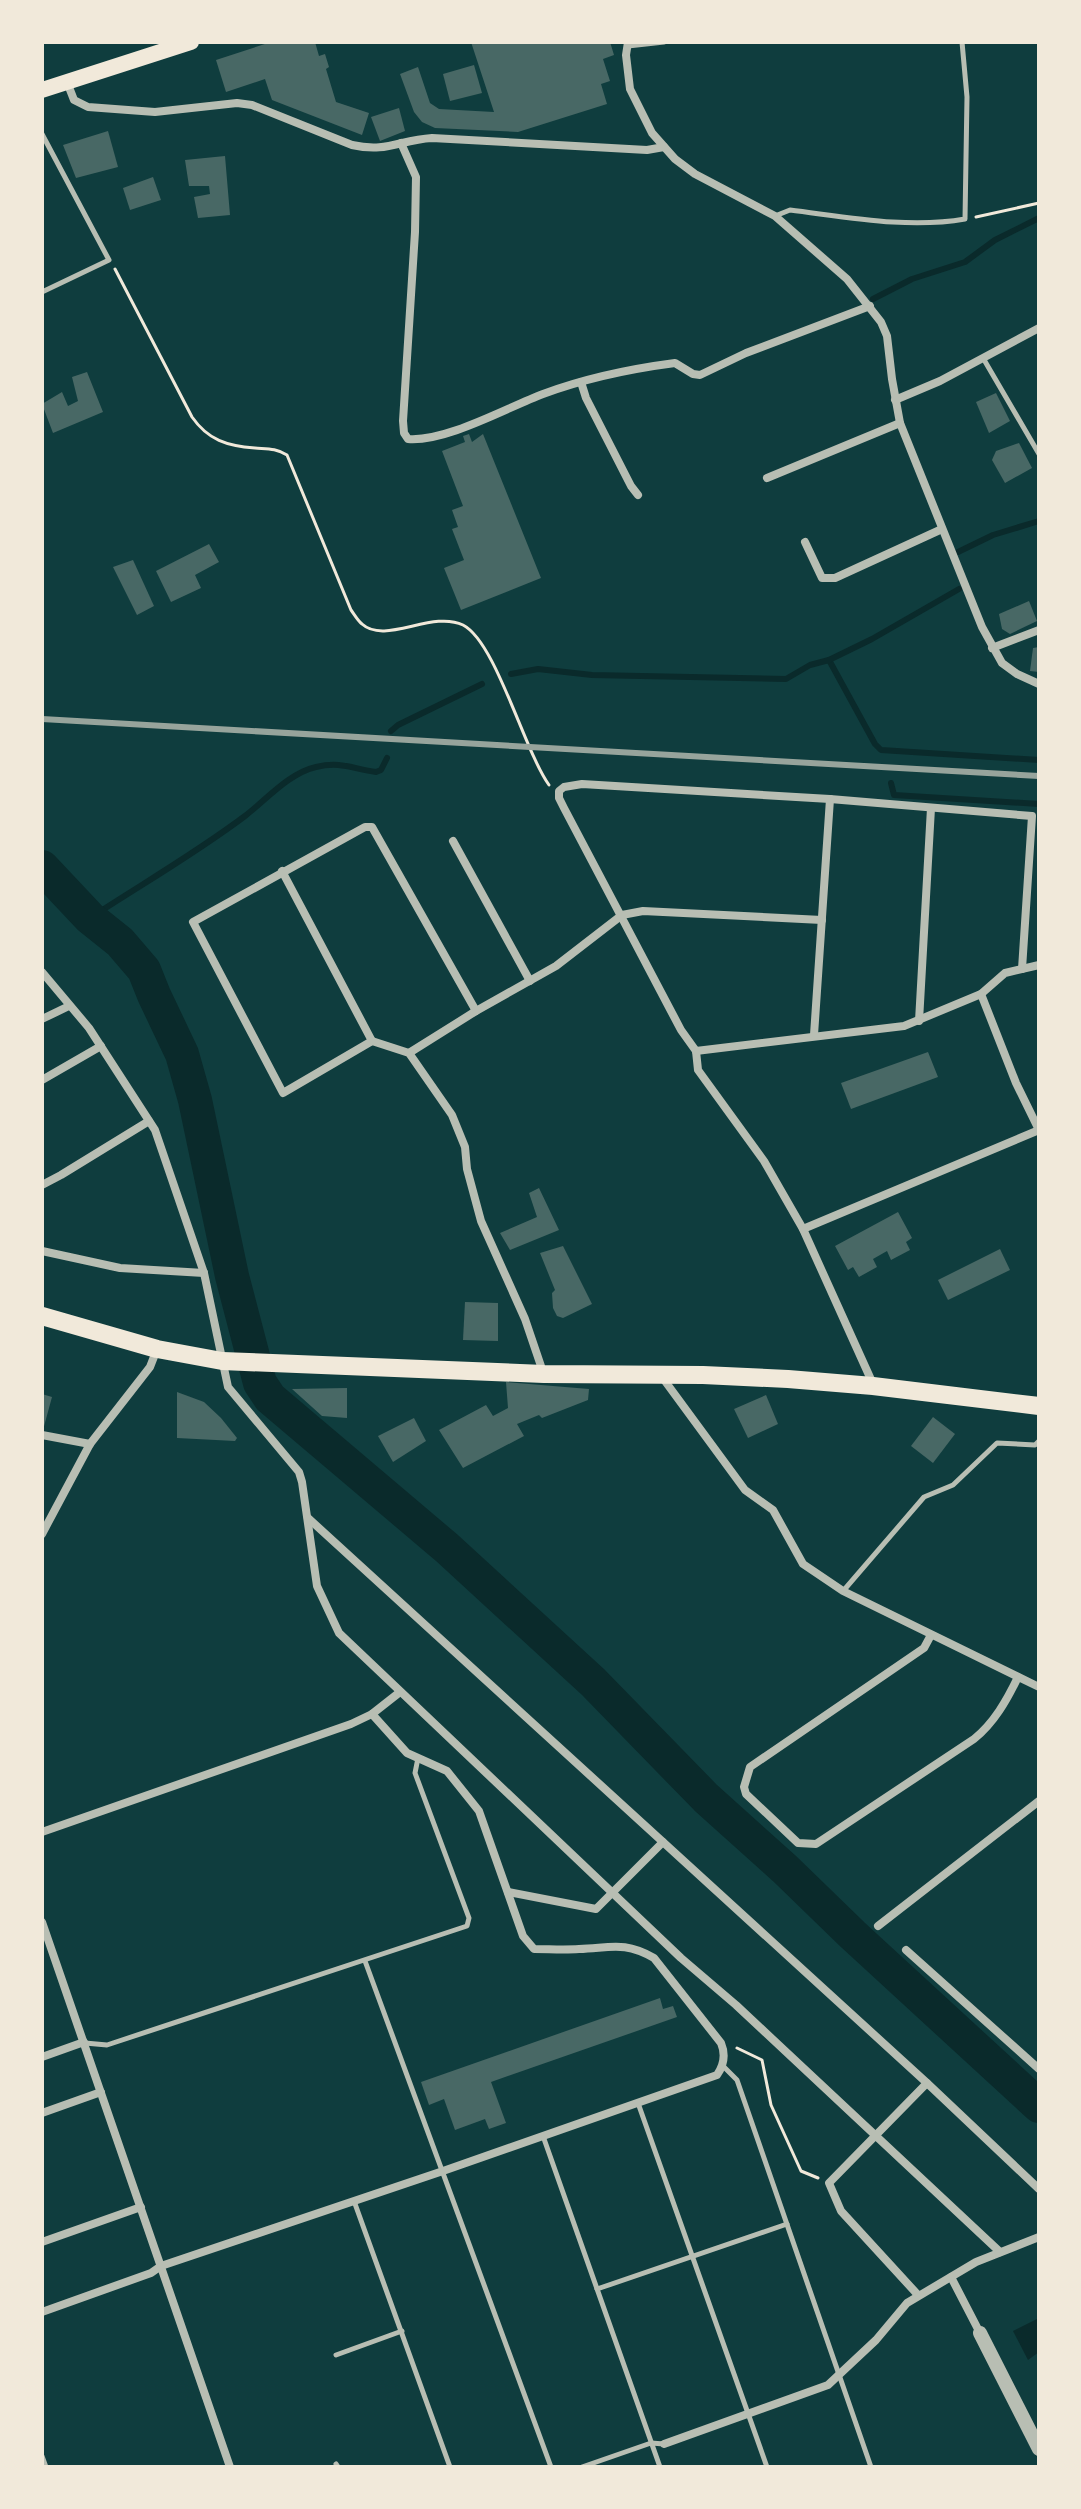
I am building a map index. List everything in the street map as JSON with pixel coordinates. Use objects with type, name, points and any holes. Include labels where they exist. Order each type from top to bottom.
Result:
[{"type":"main road","points":[[42,90],[149,49],[191,42]]},
{"type":"main road","points":[[42,1316],[157,1349],[227,1361],[544,1374],[788,1379],[1039,1406]]},
{"type":"street","points":[[628,44],[628,77],[635,103],[664,147],[695,174],[775,216],[847,279],[870,306],[887,336],[900,423],[992,648],[1002,663],[1039,684]]},
{"type":"street","points":[[67,82],[74,100],[88,107],[169,112],[237,103],[252,105],[369,149],[432,138],[647,150],[664,147]]},
{"type":"street","points":[[401,143],[416,177],[403,421],[408,439],[419,440],[438,435],[581,382],[624,370],[675,363],[700,375],[759,348],[870,306]]},
{"type":"street","points":[[895,400],[1039,328]]},
{"type":"street","points":[[581,382],[586,398],[638,495]]},
{"type":"street","points":[[767,478],[900,423]]},
{"type":"street","points":[[805,542],[822,578],[835,578],[942,529]]},
{"type":"street","points":[[992,648],[1039,630]]},
{"type":"street","points":[[873,1386],[803,1229],[764,1161],[698,1070],[696,1051],[681,1030],[564,808],[559,791],[582,784],[830,799],[1032,816],[1022,969]]},
{"type":"street","points":[[814,1035],[830,799]]},
{"type":"street","points":[[919,1021],[931,808]]},
{"type":"street","points":[[372,1041],[283,1093],[193,922],[282,871],[365,827],[372,827],[476,1011]]},
{"type":"street","points":[[453,841],[530,981]]},
{"type":"street","points":[[282,871],[372,1041],[409,1053],[452,1115],[465,1147],[467,1169],[481,1221],[525,1319],[544,1374]]},
{"type":"street","points":[[409,1053],[556,966],[622,915],[643,911],[822,920]]},
{"type":"street","points":[[696,1051],[904,1026],[981,994],[1005,973],[1039,965]]},
{"type":"street","points":[[42,972],[89,1028],[155,1130],[204,1273],[227,1361],[228,1387],[299,1472],[317,1586],[339,1633],[613,1894],[1000,2252]]},
{"type":"street","points":[[803,1229],[1039,1130],[1016,1083],[981,994]]},
{"type":"street","points":[[42,1019],[69,1006]]},
{"type":"street","points":[[42,1080],[101,1046]]},
{"type":"street","points":[[42,1185],[149,1121]]},
{"type":"street","points":[[42,1251],[120,1268],[204,1273]]},
{"type":"street","points":[[42,1534],[90,1444],[150,1367],[157,1349]]},
{"type":"street","points":[[661,1375],[745,1490],[773,1510],[803,1564],[843,1591],[1039,1687]]},
{"type":"street","points":[[42,1435],[90,1444]]},
{"type":"street","points":[[307,1517],[1039,2189]]},
{"type":"street","points":[[931,1635],[924,1648],[750,1767],[744,1787],[746,1794],[798,1843],[816,1844],[974,1739],[1006,1701],[1018,1677]]},
{"type":"street","points":[[42,1832],[372,1714],[400,1692]]},
{"type":"street","points":[[42,2312],[151,2273],[161,2266],[717,2075],[723,2066],[724,2051],[711,2028],[654,1958],[618,1945],[534,1949],[523,1936],[479,1811],[447,1771],[407,1753],[372,1714]]},
{"type":"street","points":[[878,1926],[1039,1801]]},
{"type":"street","points":[[508,1892],[596,1909],[663,1842]]},
{"type":"street","points":[[42,1922],[230,2467]]},
{"type":"street","points":[[906,1950],[1038,2067]]},
{"type":"street","points":[[42,2057],[84,2042]]},
{"type":"street","points":[[918,2295],[841,2211],[829,2183],[927,2083]]},
{"type":"street","points":[[42,2113],[101,2092]]},
{"type":"street","points":[[42,2242],[141,2207]]},
{"type":"street","points":[[664,2444],[828,2385],[918,2295],[1000,2252],[1039,2237]]},
{"type":"street","points":[[951,2277],[1039,2449]]},
{"type":"lane","points":[[628,44],[664,42]]},
{"type":"lane","points":[[775,216],[790,210],[884,221],[950,222],[965,219],[967,97],[962,42]]},
{"type":"lane","points":[[42,134],[109,260],[42,292]]},
{"type":"lane","points":[[983,358],[1039,454]]},
{"type":"lane","points":[[843,1591],[924,1497],[953,1485],[997,1443],[1035,1445],[1039,1441]]},
{"type":"lane","points":[[84,2042],[107,2045],[467,1926],[469,1918],[415,1773],[418,1758]]},
{"type":"lane","points":[[365,1961],[551,2467]]},
{"type":"lane","points":[[723,2066],[737,2080],[871,2467]]},
{"type":"lane","points":[[638,2102],[767,2467]]},
{"type":"lane","points":[[543,2135],[660,2467]]},
{"type":"lane","points":[[354,2200],[450,2467]]},
{"type":"lane","points":[[597,2289],[787,2224]]},
{"type":"lane","points":[[336,2355],[402,2331]]},
{"type":"lane","points":[[582,2467],[651,2443],[664,2444]]},
{"type":"lane","points":[[42,2456],[46,2467]]},
{"type":"path","points":[[965,219],[1039,203]]},
{"type":"path","points":[[109,260],[119,273],[192,417],[207,436],[241,447],[278,450],[287,455],[351,610],[361,624],[370,629],[389,630],[447,620],[467,627],[476,635],[493,664],[545,779],[559,791]]},
{"type":"path","points":[[724,2051],[736,2047],[762,2060],[771,2105],[801,2171],[829,2183]]},
{"type":"water","points":[[1039,2318],[1039,2352],[1028,2360],[1013,2331]]},
{"type":"building","points":[[271,42],[315,42],[319,56],[325,54],[336,102],[369,113],[362,135],[272,100],[265,79],[226,92],[216,60]]},
{"type":"building","points":[[471,42],[610,42],[614,55],[603,59],[610,81],[601,84],[607,104],[518,132],[435,128],[422,122],[414,112],[400,74],[418,67],[430,103],[439,109],[494,112]]},
{"type":"building","points":[[474,65],[482,93],[450,101],[443,74]]},
{"type":"building","points":[[399,108],[405,131],[380,141],[371,117]]},
{"type":"building","points":[[108,131],[118,167],[76,178],[63,145]]},
{"type":"building","points":[[225,156],[230,215],[198,218],[194,197],[210,194],[209,186],[189,186],[185,160]]},
{"type":"building","points":[[153,177],[161,200],[130,210],[123,188]]},
{"type":"building","points":[[87,372],[103,412],[53,433],[42,404],[62,392],[68,406],[78,401],[72,377]]},
{"type":"building","points":[[996,393],[1010,421],[989,433],[976,402]]},
{"type":"building","points":[[469,434],[472,442],[483,434],[541,578],[461,610],[444,568],[464,560],[452,529],[458,527],[452,510],[463,506],[442,451],[465,442],[463,436]]},
{"type":"building","points":[[1019,443],[1032,468],[1005,483],[992,460],[996,451]]},
{"type":"building","points":[[209,544],[219,562],[195,575],[201,588],[171,602],[156,571]]},
{"type":"building","points":[[133,560],[154,606],[137,615],[113,567]]},
{"type":"building","points":[[1029,601],[1037,621],[1010,634],[1002,629],[999,614]]},
{"type":"building","points":[[1039,647],[1039,672],[1030,671],[1033,648]]},
{"type":"building","points":[[928,1052],[938,1077],[851,1109],[841,1083]]},
{"type":"building","points":[[539,1188],[559,1230],[510,1250],[500,1233],[537,1217],[529,1193]]},
{"type":"building","points":[[898,1212],[912,1238],[906,1242],[910,1250],[891,1260],[887,1251],[873,1259],[877,1267],[859,1277],[853,1267],[848,1270],[835,1246]]},
{"type":"building","points":[[563,1246],[592,1304],[563,1318],[557,1316],[553,1308],[552,1293],[555,1290],[540,1253]]},
{"type":"building","points":[[1000,1249],[1010,1270],[948,1300],[938,1280]]},
{"type":"building","points":[[465,1302],[498,1303],[498,1341],[463,1340]]},
{"type":"building","points":[[506,1382],[589,1389],[588,1400],[517,1424],[524,1436],[463,1468],[439,1430],[486,1405],[493,1416],[508,1408]]},
{"type":"building","points":[[347,1388],[347,1418],[322,1416],[292,1389]]},
{"type":"building","points":[[177,1392],[204,1402],[237,1438],[235,1441],[177,1438]]},
{"type":"building","points":[[42,1394],[52,1397],[43,1430],[42,1430]]},
{"type":"building","points":[[766,1395],[778,1424],[748,1438],[734,1409]]},
{"type":"building","points":[[933,1417],[955,1434],[933,1463],[911,1446]]},
{"type":"building","points":[[414,1418],[426,1441],[393,1462],[378,1436]]},
{"type":"building","points":[[660,1998],[663,2009],[673,2006],[677,2017],[491,2082],[506,2123],[489,2129],[485,2119],[455,2130],[444,2099],[429,2105],[421,2082]]},
{"type":"waterway","points":[[873,299],[912,279],[965,262],[995,240],[1039,218]]},
{"type":"waterway","points":[[958,552],[993,535],[1039,521]]},
{"type":"waterway","points":[[511,674],[538,669],[592,675],[786,679],[810,665],[829,660],[872,639],[959,589]]},
{"type":"waterway","points":[[829,660],[881,750],[1039,760]]},
{"type":"waterway","points":[[391,731],[482,684]]},
{"type":"waterway","points":[[90,918],[207,843],[296,775],[316,767],[333,765],[376,772],[381,770],[387,758]]},
{"type":"waterway","points":[[891,783],[894,795],[1039,804]]},
{"type":"waterway","points":[[42,867],[90,918],[120,942],[144,970],[182,1054],[195,1100],[232,1276],[260,1383],[270,1398],[447,1548],[593,1682],[706,1798],[1039,2106]]},
{"type":"railway","points":[[42,719],[1039,776]]}]
